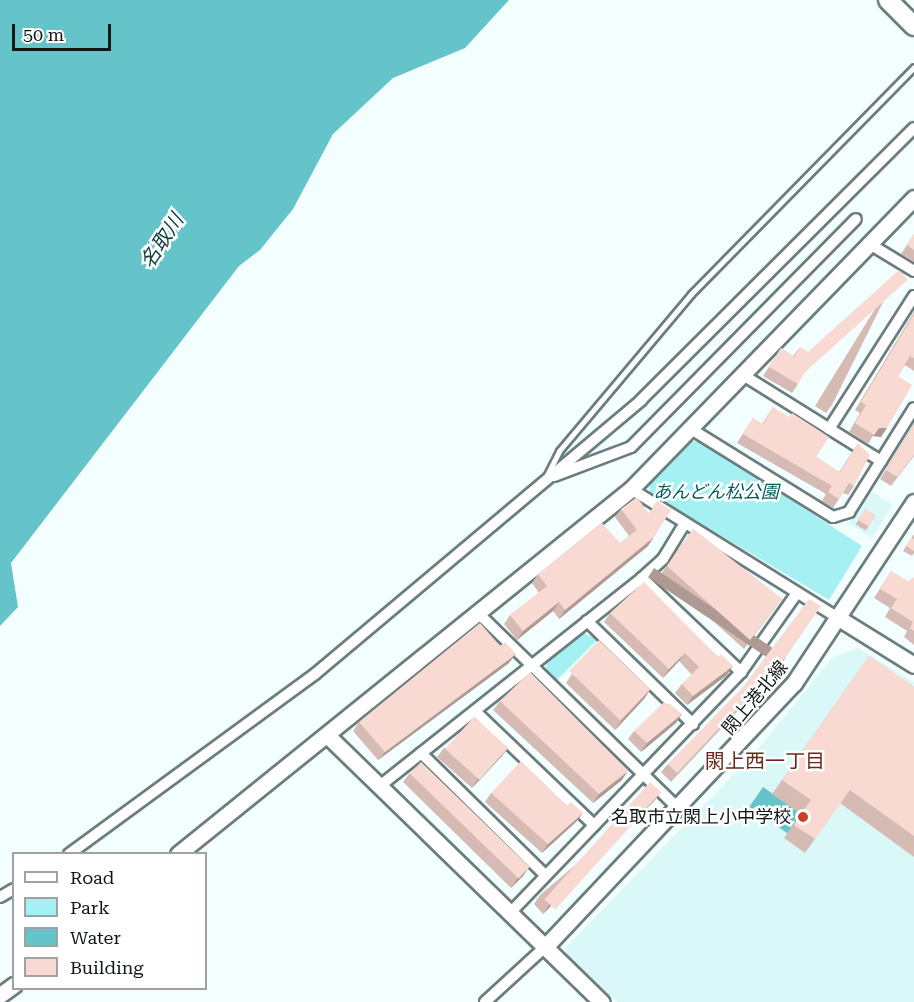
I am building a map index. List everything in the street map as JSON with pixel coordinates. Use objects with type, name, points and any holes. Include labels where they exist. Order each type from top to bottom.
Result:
[{"type":"main road","points":[[888,0],[914,26]]},
{"type":"street","points":[[72,852],[315,674],[640,400],[914,128]]},
{"type":"street","points":[[181,852],[479,614],[631,489],[914,198]]},
{"type":"street","points":[[545,479],[631,447],[856,219]]},
{"type":"street","points":[[868,243],[914,271]]},
{"type":"street","points":[[829,429],[914,296]]},
{"type":"street","points":[[743,375],[881,461]]},
{"type":"street","points":[[691,429],[833,517],[849,512],[914,408]]},
{"type":"street","points":[[631,489],[914,665]]},
{"type":"street","name":"閖上港北線","points":[[545,947],[679,809],[794,683],[840,619],[914,502]]},
{"type":"street","points":[[381,785],[642,578],[663,559],[685,523]]},
{"type":"street","points":[[642,578],[741,672]]},
{"type":"street","points":[[511,912],[741,672],[797,592]]},
{"type":"street","points":[[479,614],[679,809]]},
{"type":"street","points":[[586,621],[693,724]]},
{"type":"street","points":[[475,711],[594,825]]},
{"type":"street","points":[[327,735],[602,1002]]},
{"type":"street","points":[[421,753],[545,875]]},
{"type":"street","points":[[485,1002],[545,947]]},
{"type":"street","points":[[0,996],[12,987]]},
{"type":"lane","points":[[545,479],[559,451],[691,294],[914,67]]},
{"type":"shaded area","points":[[869,490],[893,505],[872,538],[848,523]]},
{"type":"shaded area","name":"名取市立閖上小中学校","points":[[858,648],[914,682],[914,1002],[617,1002],[566,955],[567,946],[754,754],[832,658]]},
{"type":"green space","name":"あんどん松公園","points":[[700,441],[862,546],[829,600],[650,493],[649,483],[690,442]]},
{"type":"green space","points":[[582,633],[598,639],[556,681],[546,670],[547,661]]},
{"type":"water","name":"名取川","points":[[0,0],[509,0],[465,48],[393,78],[333,134],[293,209],[260,250],[239,266],[11,563],[18,607],[0,626]]},
{"type":"water","points":[[763,787],[802,814],[788,834],[749,807]]},
{"type":"building","points":[[914,234],[914,250],[907,245]]},
{"type":"building","points":[[899,270],[908,280],[796,380],[788,370]]},
{"type":"building","points":[[914,314],[914,358],[910,356],[898,376],[912,385],[887,428],[879,428],[874,435],[855,423],[866,405],[861,402]]},
{"type":"building","points":[[800,347],[815,356],[798,384],[769,367],[781,348],[794,357]]},
{"type":"building","points":[[773,407],[789,417],[792,413],[829,437],[816,457],[840,472],[858,443],[870,455],[854,486],[849,483],[839,499],[828,492],[832,486],[743,434],[753,418],[763,424]]},
{"type":"building","points":[[914,425],[914,455],[897,477],[886,470]]},
{"type":"building","points":[[637,497],[649,514],[657,501],[671,510],[654,537],[565,610],[559,602],[523,631],[510,615],[547,586],[538,574],[602,523],[620,543],[637,530],[621,509]]},
{"type":"building","points":[[865,509],[875,515],[869,526],[858,520]]},
{"type":"building","points":[[693,529],[782,599],[750,640],[667,566]]},
{"type":"building","points":[[911,538],[914,539],[914,551],[906,546]]},
{"type":"building","points":[[891,571],[909,582],[912,577],[914,578],[914,631],[910,628],[913,622],[891,608],[897,599],[880,589]]},
{"type":"building","points":[[644,582],[718,657],[721,654],[733,666],[693,696],[682,684],[699,667],[685,653],[669,669],[610,613]]},
{"type":"building","points":[[809,599],[821,606],[786,657],[677,773],[668,764],[743,687]]},
{"type":"building","points":[[480,623],[500,646],[505,642],[516,654],[385,752],[359,722]]},
{"type":"building","points":[[599,640],[650,689],[620,720],[569,671]]},
{"type":"building","points":[[869,656],[914,687],[914,836],[850,790],[815,839],[794,825],[811,800],[782,780]]},
{"type":"building","points":[[530,672],[628,771],[599,794],[500,701]]},
{"type":"building","points":[[663,703],[670,704],[682,714],[647,743],[634,731]]},
{"type":"building","points":[[474,717],[508,748],[479,780],[445,749]]},
{"type":"building","points":[[521,761],[567,806],[571,802],[583,813],[548,844],[491,793]]},
{"type":"building","points":[[421,762],[530,867],[519,878],[410,774]]},
{"type":"building","points":[[650,782],[661,792],[555,909],[544,899]]},
{"type":"place","name":"名取市立閖上小中学校","points":[[803,817]]},
{"type":"district","name":"閖上西一丁目","points":[[765,761]]}]
